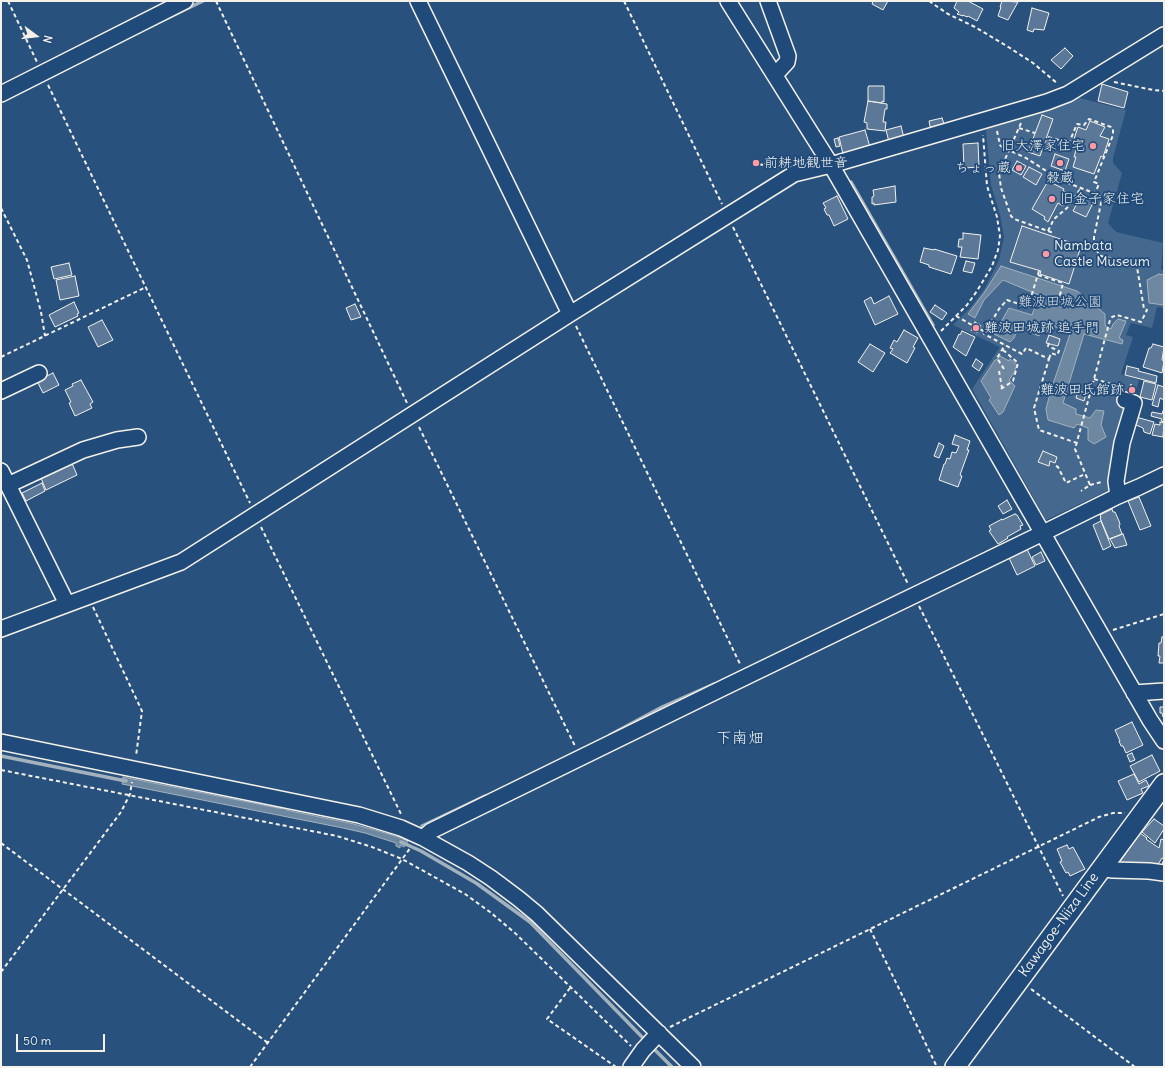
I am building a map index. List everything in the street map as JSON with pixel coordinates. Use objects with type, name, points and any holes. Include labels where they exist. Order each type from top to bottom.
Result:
[{"type":"main road","name":"Kawagoe-Niiza Line","points":[[955,1067],[1164,784]]},
{"type":"street","points":[[1,94],[44,77],[185,1]]},
{"type":"street","points":[[418,1],[570,314]]},
{"type":"street","points":[[728,1],[831,166],[1134,693],[1164,741]]},
{"type":"street","points":[[768,1],[788,56],[787,62],[775,75]]},
{"type":"street","points":[[1,629],[180,562],[570,314],[794,174],[831,166],[1047,102],[1068,94],[1164,35]]},
{"type":"street","points":[[1,391],[39,373]]},
{"type":"street","points":[[1118,496],[1116,481],[1122,443],[1134,403],[1125,400]]},
{"type":"street","points":[[8,485],[82,450],[117,440],[138,437]]},
{"type":"street","points":[[1,471],[67,604]]},
{"type":"street","points":[[423,838],[431,831],[1043,534],[1118,496],[1164,475]]},
{"type":"street","points":[[1134,693],[1164,691]]},
{"type":"street","points":[[1,742],[359,815],[401,828],[423,838],[468,863],[519,899],[552,928],[657,1035],[693,1067]]},
{"type":"street","points":[[1101,868],[1113,870],[1149,870],[1164,873]]},
{"type":"street","points":[[631,1067],[641,1052],[657,1035]]},
{"type":"path","points":[[8,1],[404,821],[401,828]]},
{"type":"path","points":[[216,1],[413,414],[582,758]]},
{"type":"path","points":[[624,1],[914,596],[1038,847],[1065,900],[1072,908]]},
{"type":"path","points":[[929,1],[948,14],[975,27],[1010,48],[1051,77],[1068,94]]},
{"type":"path","points":[[1094,78],[1146,89],[1164,91]]},
{"type":"path","points":[[1048,137],[1069,144],[1077,124],[1084,125],[1089,119],[1113,129],[1113,135],[1094,182],[1099,184],[1095,193]]},
{"type":"path","points":[[988,120],[1000,145],[1026,158],[1051,174],[1095,193],[1101,198],[1102,203],[1094,237],[1094,245],[1097,251],[1101,256],[1135,264],[1137,267],[1144,309],[1147,310],[1142,322],[1114,315],[1108,327],[1075,449],[1090,485],[1081,491]]},
{"type":"path","points":[[931,340],[956,316],[977,291],[992,266],[998,250],[1000,236],[997,217],[987,186],[988,120]]},
{"type":"path","points":[[1023,120],[999,173],[1001,188],[1014,219],[1052,232],[1050,236]]},
{"type":"path","points":[[1019,128],[1035,133]]},
{"type":"path","points":[[759,164],[763,165],[764,163],[794,174]]},
{"type":"path","points":[[1048,231],[1054,219],[1067,208],[1082,188]]},
{"type":"path","points":[[1,208],[27,260],[42,312],[45,336]]},
{"type":"path","points":[[985,332],[999,308],[1007,300],[1028,307],[1039,271]]},
{"type":"path","points":[[1038,275],[1063,283],[1060,295],[1066,297]]},
{"type":"path","points":[[1,357],[146,287]]},
{"type":"path","points":[[570,314],[746,677]]},
{"type":"path","points":[[956,316],[972,325]]},
{"type":"path","points":[[980,329],[985,332],[984,334],[1022,354],[1026,348],[1049,359]]},
{"type":"path","points":[[1049,343],[1048,346],[1059,351],[1057,355],[1051,353],[1034,408],[1039,430],[1077,443]]},
{"type":"path","points":[[1002,349],[1018,363],[1013,381],[1002,389],[999,372],[1005,368],[997,358],[1002,349],[1005,345]]},
{"type":"path","points":[[1094,379],[1115,385]]},
{"type":"path","points":[[1056,466],[1058,467],[1066,483],[1085,474]]},
{"type":"path","points":[[88,596],[142,711],[134,770]]},
{"type":"path","points":[[1101,634],[1164,614]]},
{"type":"path","points":[[1,770],[130,794],[338,836],[402,859],[453,887],[490,912],[515,932],[570,988],[641,1052]]},
{"type":"path","points":[[1,972],[121,812],[130,794]]},
{"type":"path","points":[[657,1035],[1099,817],[1113,813],[1125,813],[1140,816]]},
{"type":"path","points":[[1,843],[268,1043]]},
{"type":"path","points":[[250,1067],[402,859]]},
{"type":"path","points":[[870,929],[937,1067]]},
{"type":"path","points":[[1019,980],[1135,1067]]},
{"type":"path","points":[[570,988],[547,1019],[616,1067]]},
{"type":"green space","name":"難波田城公園","points":[[1076,97],[1126,110],[1113,158],[1113,163],[1122,173],[1108,223],[1116,232],[1163,243],[1161,269],[1164,271],[1164,308],[1157,307],[1152,328],[1131,323],[1126,335],[1133,337],[1121,374],[1139,380],[1134,397],[1121,393],[1118,403],[1125,405],[1128,410],[1111,489],[1046,520],[972,389],[1000,347],[953,325],[971,307],[985,288],[999,260],[1004,237],[1000,215],[991,185],[986,130],[990,125]]},
{"type":"shaded area","points":[[1001,266],[1077,291],[1105,314],[1106,327],[1111,329],[1113,324],[1118,319],[1126,321],[1119,338],[1123,340],[1122,344],[1084,334],[1063,403],[1076,409],[1076,414],[1090,418],[1096,410],[1104,411],[1101,425],[1106,437],[1094,444],[1088,440],[1088,428],[1077,424],[1074,428],[1048,420],[1046,409],[1071,331],[1044,324],[1039,336],[1018,328],[1014,338],[1010,342],[994,334],[1009,308],[1032,315],[1039,295],[1003,280],[984,300],[975,318],[968,314],[984,293]]},
{"type":"shaded area","points":[[1159,274],[1164,275],[1164,305],[1149,303],[1147,280]]},
{"type":"shaded area","points":[[1000,356],[1009,361],[1010,359],[1017,365],[1009,380],[1015,386],[1003,412],[999,415],[989,400],[991,398],[981,381],[995,360]]},
{"type":"shaded area","points":[[123,777],[283,809],[284,807],[287,808],[286,810],[354,824],[399,837],[402,836],[404,838],[403,839],[408,841],[404,847],[400,845],[400,848],[396,846],[396,843],[365,833],[122,784]]},
{"type":"building","points":[[873,1],[888,1],[883,10],[872,4]]},
{"type":"building","points":[[957,1],[968,1],[983,9],[977,21],[968,16],[957,14],[959,12],[954,8]]},
{"type":"building","points":[[1002,1],[1018,2],[1008,20],[998,16]]},
{"type":"building","points":[[1032,8],[1049,13],[1044,30],[1034,29],[1033,32],[1027,30]]},
{"type":"building","points":[[1065,48],[1073,56],[1061,69],[1051,60]]},
{"type":"building","points":[[1102,84],[1128,92],[1124,108],[1098,101]]},
{"type":"building","points":[[869,86],[884,86],[884,102],[868,101]]},
{"type":"building","points":[[868,101],[887,104],[883,122],[886,122],[885,131],[867,129],[867,123],[864,122]]},
{"type":"building","points":[[1042,115],[1053,119],[1040,156],[1028,152]]},
{"type":"building","points":[[942,118],[945,127],[931,131],[929,121]]},
{"type":"building","name":"旧大澤家住宅","points":[[1090,121],[1105,127],[1100,136],[1109,139],[1103,157],[1101,156],[1094,174],[1073,167],[1076,157],[1074,157],[1076,150],[1078,151],[1082,142],[1074,139],[1078,127],[1086,130]]},
{"type":"building","points":[[901,126],[904,138],[889,142],[886,130]]},
{"type":"building","points":[[865,130],[870,147],[843,154],[839,137]]},
{"type":"building","points":[[838,138],[840,146],[836,147],[834,139]]},
{"type":"building","points":[[978,143],[979,167],[964,168],[963,144]]},
{"type":"building","name":"穀蔵","points":[[1055,154],[1069,159],[1065,171],[1051,166]]},
{"type":"building","name":"ちょっ蔵","points":[[1017,161],[1026,166],[1021,175],[1012,170]]},
{"type":"building","points":[[1029,167],[1042,174],[1036,185],[1023,177]]},
{"type":"building","name":"旧金子家住宅","points":[[1048,181],[1064,189],[1063,191],[1069,194],[1063,206],[1058,203],[1048,222],[1044,219],[1045,217],[1032,209]]},
{"type":"building","points":[[895,186],[896,202],[872,204],[872,197],[874,196],[873,190]]},
{"type":"building","points":[[1082,194],[1094,201],[1086,217],[1073,211]]},
{"type":"building","points":[[837,196],[848,219],[834,226],[829,215],[827,215],[824,209],[826,208],[823,203]]},
{"type":"building","name":"Nambata Castle Museum","points":[[1022,226],[1081,246],[1069,284],[1040,274],[1041,271],[1010,262]]},
{"type":"building","points":[[963,233],[981,235],[978,259],[960,257],[962,247],[958,247],[959,239],[963,239]]},
{"type":"building","points":[[924,248],[934,249],[957,256],[951,274],[929,267],[929,265],[920,262]]},
{"type":"building","points":[[966,261],[975,263],[972,273],[963,271]]},
{"type":"building","points":[[69,263],[72,275],[54,279],[51,267]]},
{"type":"building","points":[[75,276],[79,296],[60,300],[56,280]]},
{"type":"building","points":[[889,296],[898,314],[875,325],[864,301],[871,297],[874,304]]},
{"type":"building","points":[[74,302],[79,313],[77,314],[78,316],[55,327],[49,315]]},
{"type":"building","points":[[355,304],[361,317],[351,320],[346,308]]},
{"type":"building","points":[[935,305],[947,313],[942,320],[930,312]]},
{"type":"building","points":[[102,320],[113,340],[98,347],[88,327]]},
{"type":"building","name":"難波田城跡 追手門","points":[[975,322],[981,326],[977,333],[971,330]]},
{"type":"building","points":[[904,330],[918,338],[913,347],[915,348],[907,363],[890,353],[893,349],[890,348],[894,340],[897,342]]},
{"type":"building","points":[[962,331],[975,337],[966,356],[953,347]]},
{"type":"building","points":[[1049,335],[1060,339],[1058,346],[1046,343]]},
{"type":"building","points":[[870,344],[885,353],[873,372],[858,362]]},
{"type":"building","points":[[1153,344],[1164,347],[1162,373],[1143,367],[1149,348],[1151,348]]},
{"type":"building","points":[[976,359],[983,364],[979,371],[972,366]]},
{"type":"building","points":[[1127,366],[1139,369],[1138,371],[1157,376],[1156,383],[1125,375]]},
{"type":"building","points":[[53,373],[59,385],[43,393],[37,381]]},
{"type":"building","points":[[81,380],[93,402],[90,404],[92,408],[75,416],[69,403],[71,402],[65,390],[73,386],[72,384]]},
{"type":"building","points":[[1144,381],[1156,384],[1152,400],[1140,397]]},
{"type":"building","points":[[1158,385],[1164,387],[1164,400],[1160,398],[1158,407],[1152,405]]},
{"type":"building","points":[[1078,391],[1086,393],[1084,401],[1076,398]]},
{"type":"building","points":[[1164,408],[1164,422],[1161,421],[1162,419],[1151,416],[1152,412],[1162,414]]},
{"type":"building","points":[[1136,417],[1154,422],[1150,434],[1144,432],[1143,428],[1134,424]]},
{"type":"building","points":[[1160,422],[1164,423],[1163,437],[1152,435],[1155,424],[1160,425]]},
{"type":"building","points":[[955,435],[970,441],[967,450],[969,450],[960,475],[962,476],[958,487],[939,480],[947,458],[950,459],[952,452],[956,453],[959,446],[952,444]]},
{"type":"building","points":[[939,443],[944,446],[939,458],[934,456]]},
{"type":"building","points":[[1043,451],[1057,457],[1055,463],[1050,461],[1049,466],[1038,462]]},
{"type":"building","points":[[71,461],[77,475],[46,490],[40,476]]},
{"type":"building","points":[[42,483],[45,491],[26,501],[22,493]]},
{"type":"building","points":[[1139,497],[1151,526],[1140,530],[1128,501]]},
{"type":"building","points":[[1007,500],[1012,509],[1003,514],[998,506]]},
{"type":"building","points":[[1112,509],[1119,521],[1122,534],[1109,539],[1100,515]]},
{"type":"building","points":[[1015,514],[1023,525],[1020,526],[1021,529],[998,544],[989,531],[991,530],[989,526]]},
{"type":"building","points":[[1101,521],[1111,546],[1103,550],[1093,525]]},
{"type":"building","points":[[1123,534],[1127,545],[1115,548],[1110,539]]},
{"type":"building","points":[[1027,549],[1035,566],[1017,575],[1009,558]]},
{"type":"building","points":[[1041,552],[1045,561],[1036,565],[1032,557]]},
{"type":"building","points":[[1162,637],[1164,637],[1164,663],[1159,663],[1159,643],[1161,643]]},
{"type":"building","points":[[1160,707],[1164,707],[1163,717],[1162,713],[1160,713]]},
{"type":"building","points":[[1132,722],[1143,745],[1126,753],[1123,746],[1121,746],[1115,730]]},
{"type":"building","points":[[1132,753],[1135,760],[1130,762],[1127,755]]},
{"type":"building","points":[[1152,755],[1160,771],[1139,782],[1130,766]]},
{"type":"building","points":[[1134,774],[1139,784],[1146,780],[1149,786],[1141,789],[1143,793],[1127,800],[1118,781]]},
{"type":"building","points":[[1154,819],[1164,826],[1164,829],[1155,843],[1142,832]]},
{"type":"building","points":[[1140,833],[1159,848],[1161,839],[1164,840],[1164,859],[1162,858],[1155,869],[1116,867]]},
{"type":"building","points":[[1067,845],[1069,849],[1073,847],[1085,869],[1070,876],[1068,872],[1066,873],[1060,862],[1062,861],[1057,849]]},
{"type":"building","points":[[1164,859],[1164,869],[1161,867]]},
{"type":"waterway","points":[[149,27],[203,1]]},
{"type":"waterway","points":[[851,182],[933,325]]},
{"type":"waterway","points":[[610,735],[662,707],[714,684]]},
{"type":"waterway","points":[[1,756],[126,781]]},
{"type":"waterway","points":[[422,826],[485,796]]},
{"type":"waterway","points":[[401,842],[421,851],[476,883],[530,922],[646,1041]]},
{"type":"waterway","points":[[652,1047],[672,1067]]},
{"type":"place","name":"旧大澤家住宅","points":[[1093,146]]},
{"type":"place","name":"前耕地観世音","points":[[756,163]]},
{"type":"place","name":"穀蔵","points":[[1060,163]]},
{"type":"place","name":"ちょっ蔵","points":[[1019,168]]},
{"type":"place","name":"旧金子家住宅","points":[[1052,199]]},
{"type":"place","name":"Nambata Castle Museum","points":[[1046,254]]},
{"type":"place","name":"難波田城跡 追手門","points":[[976,328]]},
{"type":"place","name":"難波田氏館跡","points":[[1132,390]]},
{"type":"district","name":"下南畑","points":[[740,738]]}]
